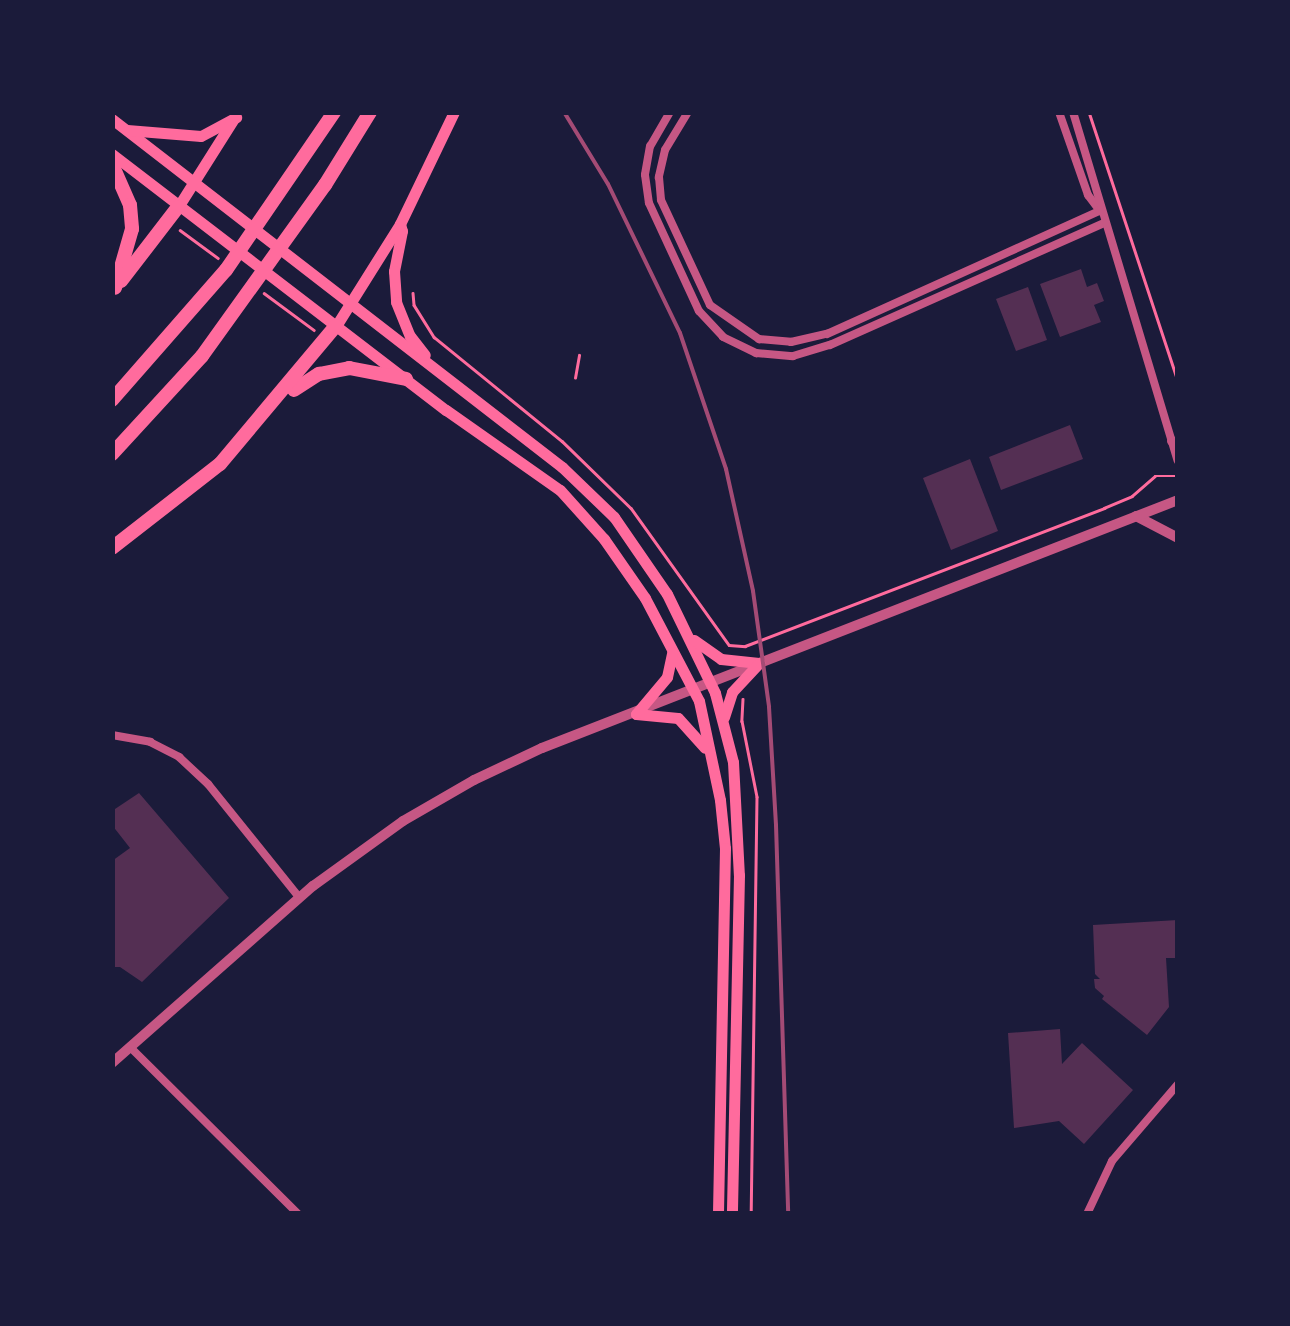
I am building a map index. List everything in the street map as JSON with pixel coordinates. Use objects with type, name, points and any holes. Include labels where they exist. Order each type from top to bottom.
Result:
[{"type":"highway","points":[[112,400],[226,270],[334,112]]},
{"type":"highway","points":[[112,454],[202,356],[325,185],[370,112]]},
{"type":"highway","points":[[112,164],[130,205],[132,229],[114,290]]},
{"type":"highway","points":[[114,290],[178,206]]},
{"type":"highway","points":[[270,409],[332,323]]},
{"type":"highway","points":[[112,548],[193,489],[270,409],[304,382],[349,368],[406,380]]},
{"type":"main road","points":[[332,323],[400,224],[454,112]]},
{"type":"main road","points":[[123,129],[201,136],[237,115]]},
{"type":"main road","points":[[178,206],[237,115]]},
{"type":"main road","points":[[112,119],[562,467],[614,517],[668,594],[691,638],[724,720],[738,811],[732,1214]]},
{"type":"main road","points":[[112,154],[406,380],[560,490],[624,565],[672,648],[694,690],[710,755],[725,848],[718,1214]]},
{"type":"main road","points":[[400,224],[396,302],[410,336],[440,373]]},
{"type":"main road","points":[[691,638],[721,659],[758,663]]},
{"type":"main road","points":[[636,714],[668,677],[672,648]]},
{"type":"main road","points":[[724,720],[732,692],[758,663]]},
{"type":"main road","points":[[636,714],[678,718],[691,727],[710,755]]},
{"type":"street","points":[[670,112],[650,146],[645,175],[649,203],[699,311],[723,337],[756,353],[793,356],[830,345],[1104,223]]},
{"type":"street","points":[[688,112],[665,150],[658,177],[661,200],[710,305],[759,340],[790,342],[827,334],[1100,211]]},
{"type":"street","points":[[1059,112],[1088,195],[1100,211]]},
{"type":"street","points":[[1072,112],[1178,460]]},
{"type":"street","points":[[112,1063],[299,897],[403,821],[474,780],[758,663],[1178,500]]},
{"type":"street","points":[[1136,516],[1178,538]]},
{"type":"street","points":[[112,735],[150,742],[180,757],[208,784],[299,897]]},
{"type":"street","points":[[130,1046],[298,1214]]},
{"type":"street","points":[[1087,1214],[1112,1161],[1178,1084]]},
{"type":"path","points":[[1089,112],[1178,381]]},
{"type":"path","points":[[180,230],[189,237]]},
{"type":"path","points":[[575,378],[579,355]]},
{"type":"path","points":[[729,645],[745,646],[1132,496],[1155,476],[1178,476]]},
{"type":"path","points":[[745,700],[742,721],[757,797],[751,1214]]},
{"type":"building","points":[[1081,269],[1087,287],[1097,283],[1104,301],[1094,305],[1101,322],[1060,337],[1040,284]]},
{"type":"building","points":[[1028,287],[1047,340],[1016,351],[996,299]]},
{"type":"building","points":[[1070,425],[1083,459],[1001,490],[989,457]]},
{"type":"building","points":[[970,459],[998,531],[951,550],[923,478]]},
{"type":"building","points":[[139,793],[229,898],[142,982],[120,967],[112,967],[112,861],[130,848],[112,825],[112,811]]},
{"type":"building","points":[[1178,920],[1178,958],[1166,958],[1169,1007],[1147,1035],[1102,999],[1104,996],[1095,988],[1094,979],[1100,979],[1095,974],[1093,925]]},
{"type":"building","points":[[1060,1029],[1062,1064],[1082,1043],[1133,1090],[1084,1144],[1059,1121],[1014,1128],[1008,1033]]},
{"type":"railway","points":[[564,112],[608,184],[680,333],[726,469],[753,591],[769,707],[776,825],[788,1214]]}]
